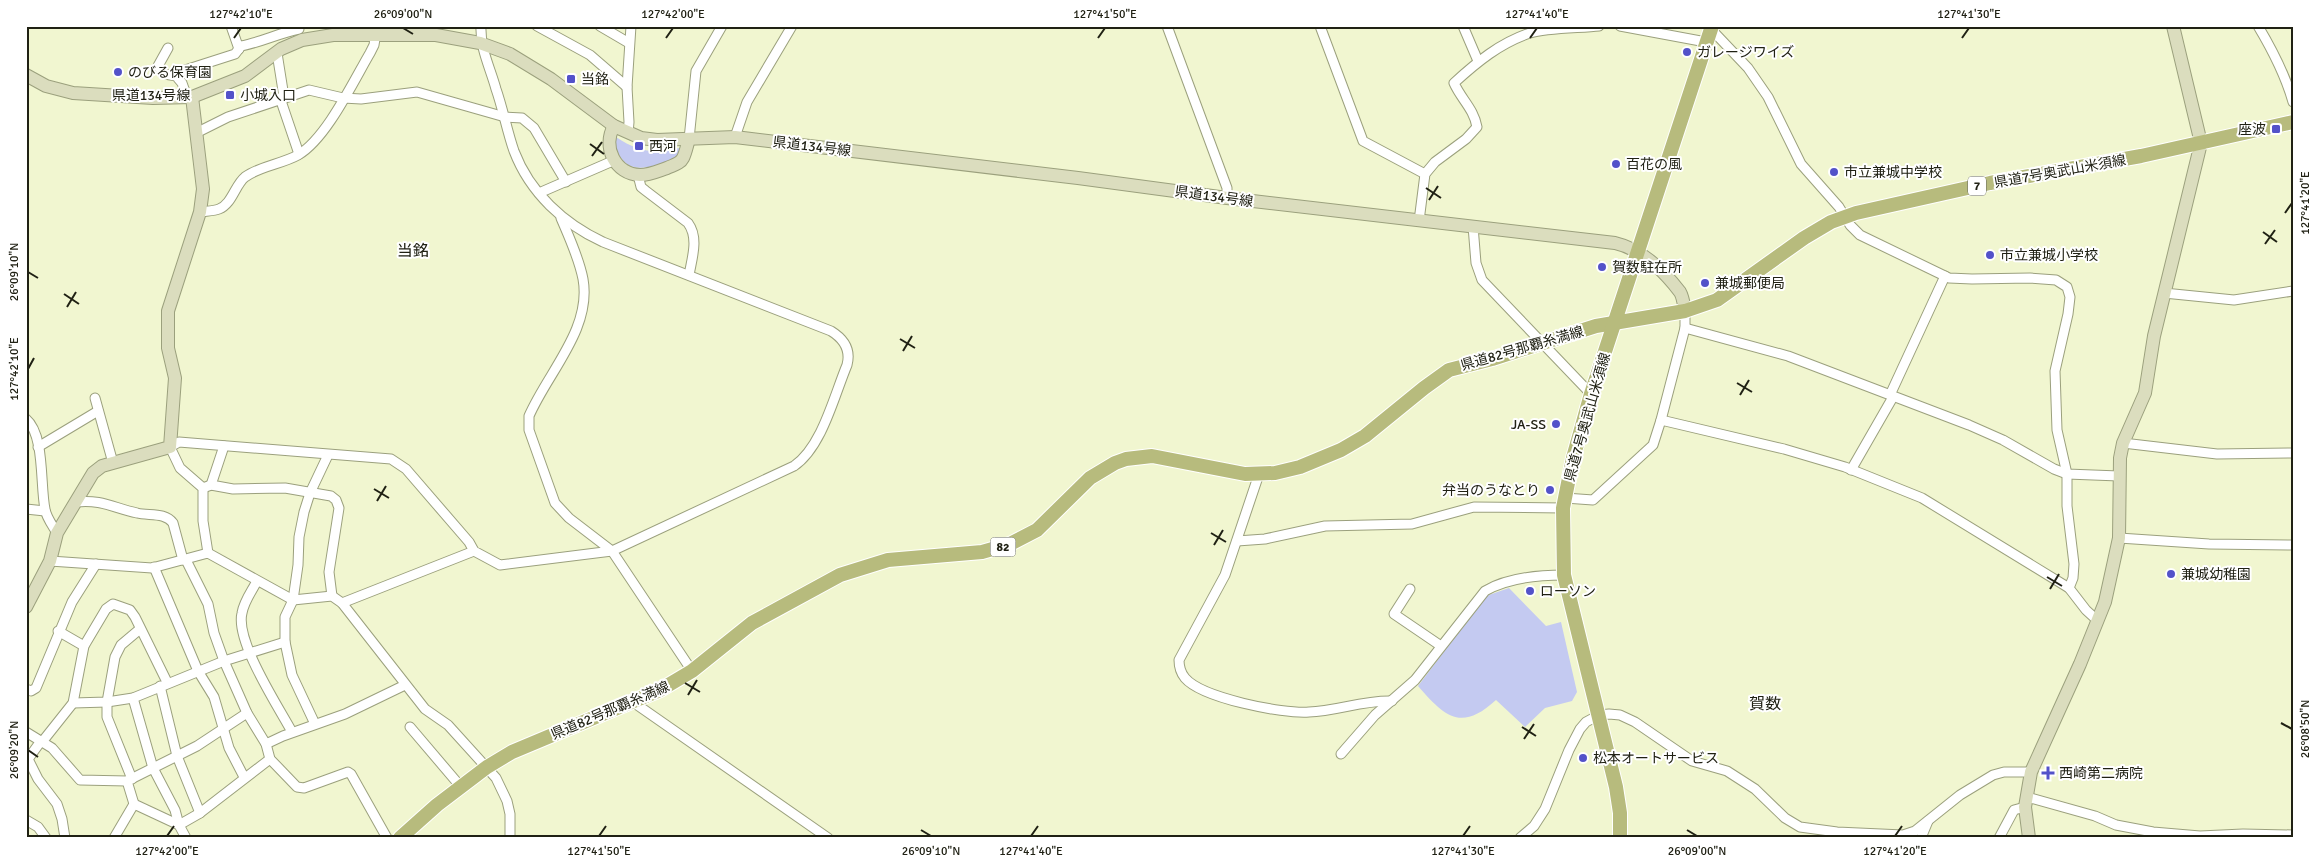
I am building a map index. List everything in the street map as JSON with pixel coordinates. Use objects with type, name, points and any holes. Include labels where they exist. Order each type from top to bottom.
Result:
[{"type":"main road","points":[[2029,838],[2026,802],[2031,772],[2105,602],[2119,538],[2119,476],[2123,443],[2146,393],[2154,336],[2201,143],[2173,26]]},
{"type":"main road","name":"県道134号線","points":[[26,75],[46,86],[73,92],[152,98],[190,97],[245,76],[277,53],[300,32],[333,35],[376,30],[436,34],[480,43],[510,54],[530,65],[614,126],[628,133],[658,140],[735,137],[1615,244],[1630,246],[1639,252]]},
{"type":"main road","name":"県道7号奥武山米須線","points":[[1620,838],[1620,813],[1616,787],[1564,574],[1564,503],[1573,458],[1591,394],[1710,32]]},
{"type":"main road","points":[[26,607],[50,561],[57,533],[93,474],[102,466],[170,447],[176,378],[168,348],[168,311],[200,212],[203,189],[190,97]]},
{"type":"main road","name":"県道7号奥武山米須線","points":[[1615,321],[1685,311],[1716,300],[1804,238],[1846,216],[1943,192],[2132,158],[2293,122]]},
{"type":"main road","points":[[614,126],[608,139],[608,147],[615,160],[626,170],[638,175],[648,174],[676,164],[683,158],[689,139]]},
{"type":"main road","points":[[1639,252],[1681,294],[1685,311]]},
{"type":"main road","name":"県道82号那覇糸満線","points":[[400,838],[487,767],[533,743],[660,690],[692,671],[752,623],[854,569],[888,560],[990,550],[1023,538],[1048,520],[1090,478],[1115,462],[1126,459],[1152,456],[1215,470],[1259,474],[1300,467],[1353,444],[1449,370],[1492,359],[1541,342],[1615,321]]},
{"type":"street","points":[[231,26],[239,49]]},
{"type":"street","points":[[332,596],[329,572],[339,508],[336,500],[331,496],[285,488],[233,489],[207,487],[180,468],[170,447],[179,442],[391,459],[406,469],[469,542],[474,551],[500,565],[612,551],[803,460],[819,435],[847,365],[846,345],[831,331],[690,274],[603,242],[573,226],[561,217],[539,193],[518,159],[480,43],[481,26]]},
{"type":"street","points":[[537,26],[590,55],[627,86]]},
{"type":"street","points":[[600,26],[629,43]]},
{"type":"street","points":[[628,133],[627,86],[631,26]]},
{"type":"street","points":[[689,139],[696,71],[722,26]]},
{"type":"street","points":[[735,137],[746,102],[792,26]]},
{"type":"street","points":[[1167,26],[1227,188],[1227,198]]},
{"type":"street","points":[[1320,26],[1363,141],[1425,174]]},
{"type":"street","points":[[1463,26],[1478,61]]},
{"type":"street","points":[[1419,221],[1425,174],[1435,162],[1477,127],[1472,112],[1459,94],[1454,83],[1478,61],[1497,48],[1532,33],[1599,26]]},
{"type":"street","points":[[1620,26],[1710,32],[1748,68],[1768,97],[1801,164],[1846,216],[1850,226],[1860,234],[1945,276],[1972,280],[2030,278],[2056,280],[2067,288],[2070,297],[2068,314],[2054,371],[2057,430],[2067,474],[2067,506],[2074,564],[2073,578],[2069,588]]},
{"type":"street","points":[[2258,26],[2275,54],[2293,102]]},
{"type":"street","points":[[200,212],[219,209],[225,205],[243,179],[252,173],[299,154],[323,131],[374,45],[376,30]]},
{"type":"street","points":[[176,76],[182,71],[235,54],[241,46],[264,41],[282,33],[300,32]]},
{"type":"street","points":[[168,48],[158,66],[160,71],[167,75],[176,76],[190,97]]},
{"type":"street","points":[[277,53],[282,98],[299,154]]},
{"type":"street","points":[[196,132],[228,117],[309,90],[343,98],[417,92],[505,117],[522,118],[534,128],[566,182]]},
{"type":"street","points":[[539,193],[615,160]]},
{"type":"street","points":[[638,175],[641,187],[692,228],[694,238],[690,274]]},
{"type":"street","points":[[561,217],[579,264],[585,301],[575,332],[532,409],[528,423],[555,503],[570,518],[612,551],[692,671]]},
{"type":"street","points":[[1473,226],[1476,263],[1482,280],[1591,394]]},
{"type":"street","points":[[1851,470],[1892,396],[1945,276]]},
{"type":"street","points":[[2164,294],[2234,300],[2293,292]]},
{"type":"street","points":[[1237,541],[1265,540],[1325,526],[1412,524],[1474,507],[1593,500],[1652,445],[1662,420],[1686,328],[1685,311]]},
{"type":"street","points":[[1686,328],[1788,356],[1969,425],[2003,440],[2054,469],[2067,474],[2119,476]]},
{"type":"street","points":[[95,398],[113,463]]},
{"type":"street","points":[[38,447],[98,411]]},
{"type":"street","points":[[26,419],[33,425],[38,447],[45,511],[57,533]]},
{"type":"street","points":[[1662,420],[1784,449],[1851,470],[1922,498],[2069,588],[2086,610],[2098,621]]},
{"type":"street","points":[[2123,443],[2217,454],[2293,453]]},
{"type":"street","points":[[224,446],[207,487],[203,521],[208,552],[257,582],[293,600],[332,596],[342,602],[405,685],[425,708],[448,726],[487,767],[502,789],[507,801],[510,814],[510,838]]},
{"type":"street","points":[[315,724],[292,674],[285,642],[285,617],[293,600],[298,565],[299,537],[310,493],[328,455]]},
{"type":"street","points":[[1259,474],[1237,541],[1218,590],[1179,660],[1180,669],[1185,678],[1203,691],[1214,695],[1291,712],[1334,710],[1373,701],[1392,701]]},
{"type":"street","points":[[76,502],[103,502],[136,513],[170,519],[173,523],[184,560],[208,604],[214,633],[224,661],[247,713],[266,744],[270,759],[297,787],[304,788],[348,772],[351,774],[387,838]]},
{"type":"street","points":[[26,509],[45,511]]},
{"type":"street","points":[[2119,538],[2209,544],[2293,545]]},
{"type":"street","points":[[342,602],[474,551]]},
{"type":"street","points":[[50,561],[154,567],[208,552]]},
{"type":"street","points":[[26,689],[36,688],[58,631],[72,602],[96,564]]},
{"type":"street","points":[[154,567],[198,670],[214,697],[232,756],[244,778]]},
{"type":"street","points":[[1341,754],[1365,726],[1416,680],[1485,590],[1524,578],[1564,574]]},
{"type":"street","points":[[257,582],[242,614],[241,626],[249,653],[292,732]]},
{"type":"street","points":[[1410,589],[1394,614],[1441,646]]},
{"type":"street","points":[[65,838],[57,804],[38,779],[28,759],[73,703],[84,646],[106,610],[113,604],[130,610],[156,656],[164,684],[177,756],[200,814]]},
{"type":"street","points":[[114,838],[134,804],[130,780],[107,717],[108,702],[115,657],[121,646],[140,629]]},
{"type":"street","points":[[58,631],[84,646]]},
{"type":"street","points":[[73,703],[108,702],[133,698],[198,670],[285,642]]},
{"type":"street","points":[[266,744],[292,732],[345,714],[405,685]]},
{"type":"street","points":[[133,698],[152,768],[175,810],[179,825],[186,838]]},
{"type":"street","points":[[633,702],[828,838]]},
{"type":"street","points":[[26,732],[52,748],[80,780],[130,780],[177,756],[247,713]]},
{"type":"street","points":[[1520,838],[1534,826],[1545,809],[1574,738],[1586,722],[1598,715],[1620,715],[1635,722],[1692,761],[1727,771],[1755,788],[1785,818],[1800,826],[1837,832],[1903,836],[1915,830],[1960,795],[1993,775],[2004,772],[2031,772]]},
{"type":"street","points":[[410,727],[461,787]]},
{"type":"street","points":[[179,825],[200,814],[270,759]]},
{"type":"street","points":[[1999,838],[2014,810],[2026,802],[2096,816],[2116,825],[2153,832],[2200,836],[2242,834],[2293,835]]},
{"type":"street","points":[[134,804],[179,825]]},
{"type":"street","points":[[1921,838],[1929,819]]},
{"type":"street","points":[[26,820],[38,827],[46,838]]},
{"type":"shaded area","points":[[616,137],[639,149],[661,151],[679,148],[680,151],[677,157],[657,165],[639,168],[631,166],[624,161],[618,153],[614,141]]},
{"type":"shaded area","points":[[1509,588],[1546,626],[1561,622],[1577,692],[1572,701],[1545,708],[1525,727],[1496,700],[1473,716],[1454,717],[1437,706],[1418,686],[1486,596]]},
{"type":"place","name":"ガレージワイズ","points":[[1687,52]]},
{"type":"place","name":"のびる保育園","points":[[118,72]]},
{"type":"place","name":"当銘","points":[[571,79]]},
{"type":"place","name":"小城入口","points":[[230,95]]},
{"type":"place","name":"座波","points":[[2276,129]]},
{"type":"place","name":"西河","points":[[639,146]]},
{"type":"place","name":"百花の風","points":[[1616,164]]},
{"type":"place","name":"市立兼城中学校","points":[[1834,172]]},
{"type":"place","name":"市立兼城小学校","points":[[1990,255]]},
{"type":"place","name":"賀数駐在所","points":[[1602,267]]},
{"type":"place","name":"兼城郵便局","points":[[1705,283]]},
{"type":"place","name":"JA-SS","points":[[1556,424]]},
{"type":"place","name":"弁当のうなとり","points":[[1550,490]]},
{"type":"place","name":"兼城幼稚園","points":[[2171,574]]},
{"type":"place","name":"ローソン","points":[[1530,591]]},
{"type":"place","name":"松本オートサービス","points":[[1583,758]]},
{"type":"place","name":"西崎第二病院","points":[[2048,773]]},
{"type":"district","name":"当銘","points":[[413,250]]},
{"type":"district","name":"賀数","points":[[1765,703]]}]
